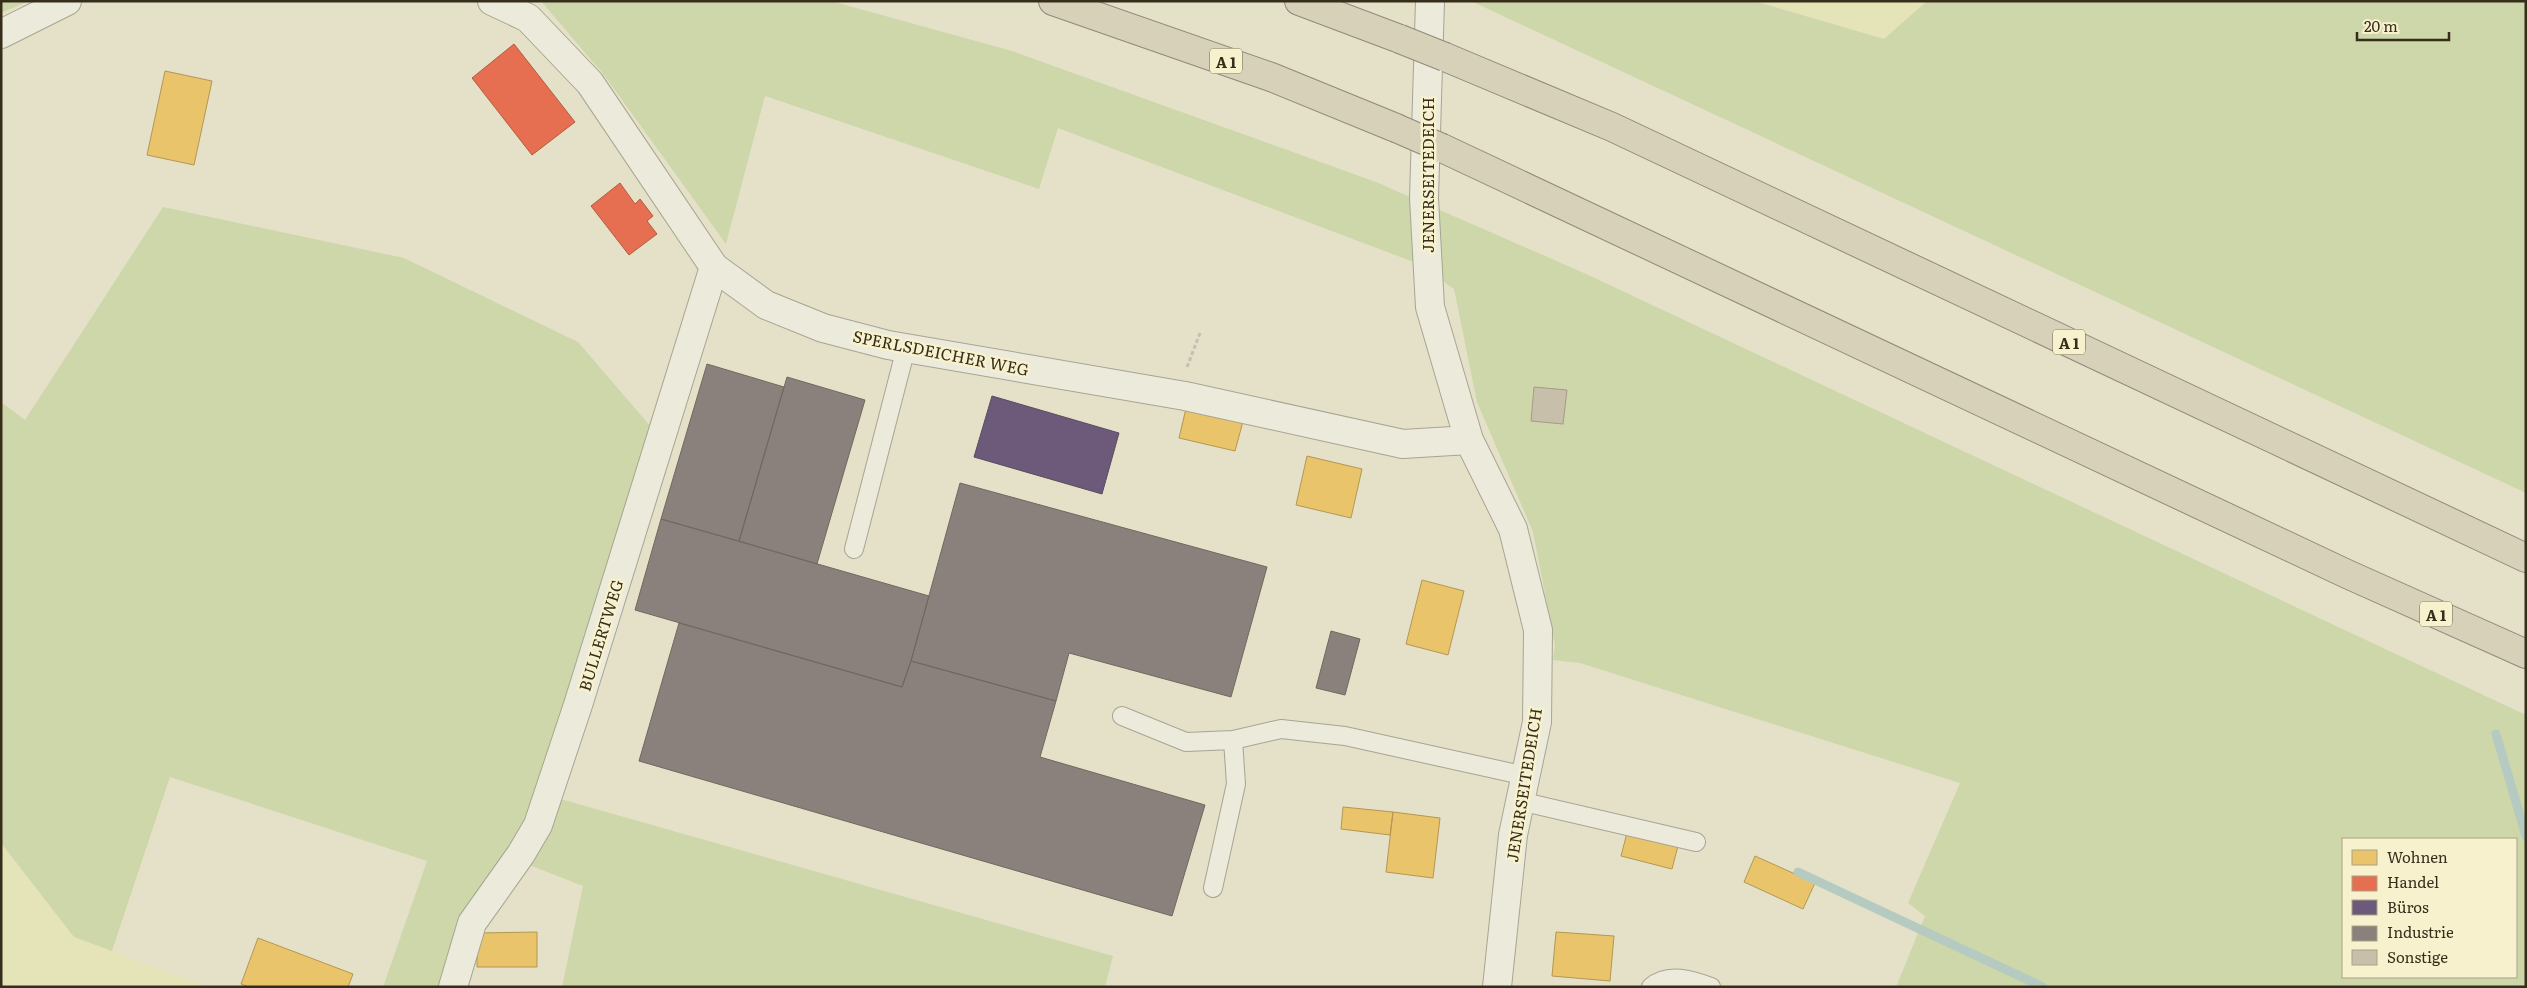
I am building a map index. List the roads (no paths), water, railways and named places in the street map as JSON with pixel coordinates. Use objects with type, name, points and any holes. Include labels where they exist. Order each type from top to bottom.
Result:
[{"type":"highway","name":"A 1","points":[[1053,1],[1270,77],[1442,148],[2346,574],[2526,654]]},
{"type":"highway","name":"A 1","points":[[1300,1],[1445,57],[1612,127],[2526,558]]},
{"type":"street","points":[[1,34],[67,1]]},
{"type":"street","name":"SPERLSDEICHER WEG","points":[[492,1],[528,18],[590,84],[714,267],[766,305],[823,328],[906,348],[1185,396],[1403,444],[1470,440]]},
{"type":"street","name":"JENERSEITEDEICH","points":[[1430,1],[1424,198],[1430,307],[1470,440],[1513,529],[1538,630],[1536,722],[1513,836],[1497,987]]},
{"type":"street","name":"BULLERTWEG","points":[[453,987],[472,924],[521,854],[538,825],[714,267]]},
{"type":"lane","points":[[854,549],[906,348]]},
{"type":"lane","points":[[1122,716],[1186,742],[1233,740],[1281,729],[1345,736],[1696,842]]},
{"type":"lane","points":[[1213,888],[1236,784],[1233,740]]},
{"type":"lane","points":[[1651,987],[1656,983],[1683,978],[1711,987]]},
{"type":"waterway","points":[[2496,734],[2526,836]]},
{"type":"waterway","points":[[1798,872],[2043,987]]}]
